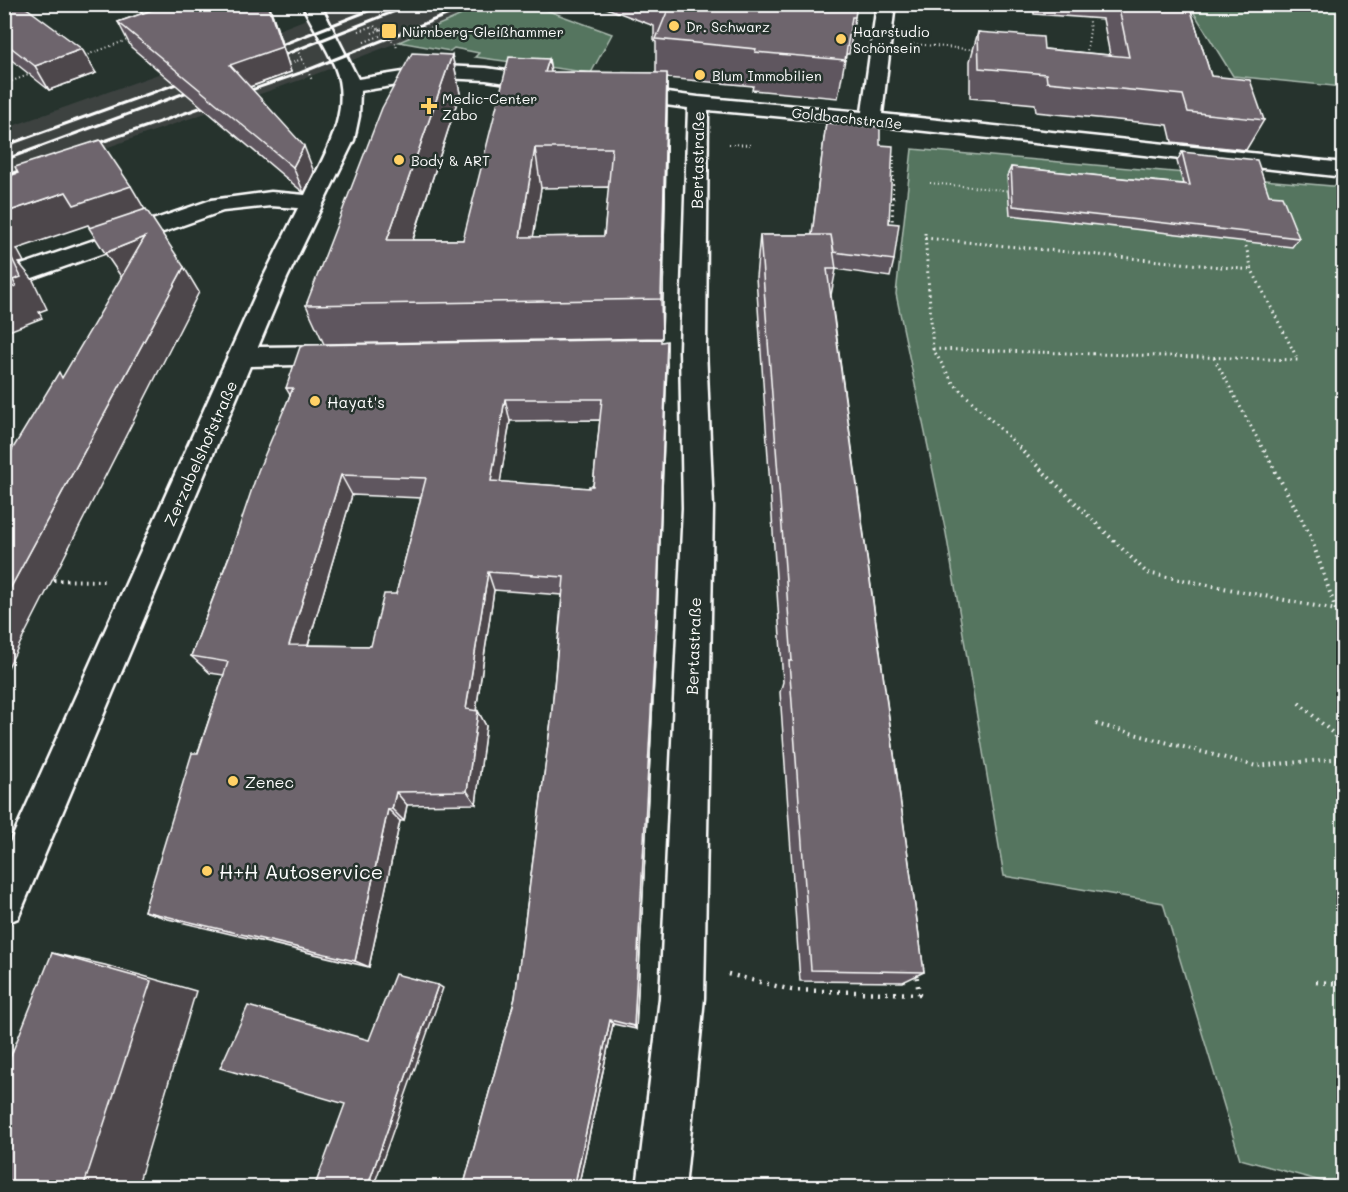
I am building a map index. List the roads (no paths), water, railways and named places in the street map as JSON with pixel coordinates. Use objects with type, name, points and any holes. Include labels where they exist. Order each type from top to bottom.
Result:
[{"type":"street","name":"Zerzabelshofstraße","points":[[4,904],[241,357],[311,202],[343,140],[349,121],[352,86],[345,67],[311,4]]},
{"type":"street","points":[[871,119],[883,42],[886,4]]},
{"type":"street","points":[[352,86],[442,72],[475,73],[569,86]]},
{"type":"street","name":"Goldbachstraße","points":[[604,90],[698,103],[871,119],[1344,170]]},
{"type":"street","name":"Bertastraße","points":[[661,1188],[682,998],[698,508],[681,349],[698,103]]},
{"type":"street","points":[[4,280],[219,205],[271,199],[311,202]]},
{"type":"street","points":[[241,357],[371,355]]},
{"type":"railway","points":[[266,51],[386,4]]},
{"type":"railway","points":[[271,60],[413,4]]},
{"type":"railway","points":[[237,95],[300,73],[474,4]]},
{"type":"railway","points":[[4,146],[190,79]]},
{"type":"railway","points":[[4,160],[201,87]]},
{"type":"railway","points":[[87,147],[217,102]]},
{"type":"railway","points":[[4,176],[33,166]]},
{"type":"place","name":"Dr. Schwarz","points":[[674,26]]},
{"type":"place","name":"Nürnberg-Gleißhammer","points":[[389,31]]},
{"type":"place","name":"Haarstudio Schönsein","points":[[841,39]]},
{"type":"place","name":"Blum Immobilien","points":[[700,75]]},
{"type":"place","name":"Medic-Center Zabo","points":[[429,106]]},
{"type":"place","name":"Body & ART","points":[[399,160]]},
{"type":"place","name":"Hayat's","points":[[315,401]]},
{"type":"place","name":"Zenec","points":[[233,781]]},
{"type":"place","name":"H+H Autoservice","points":[[207,871]]}]
